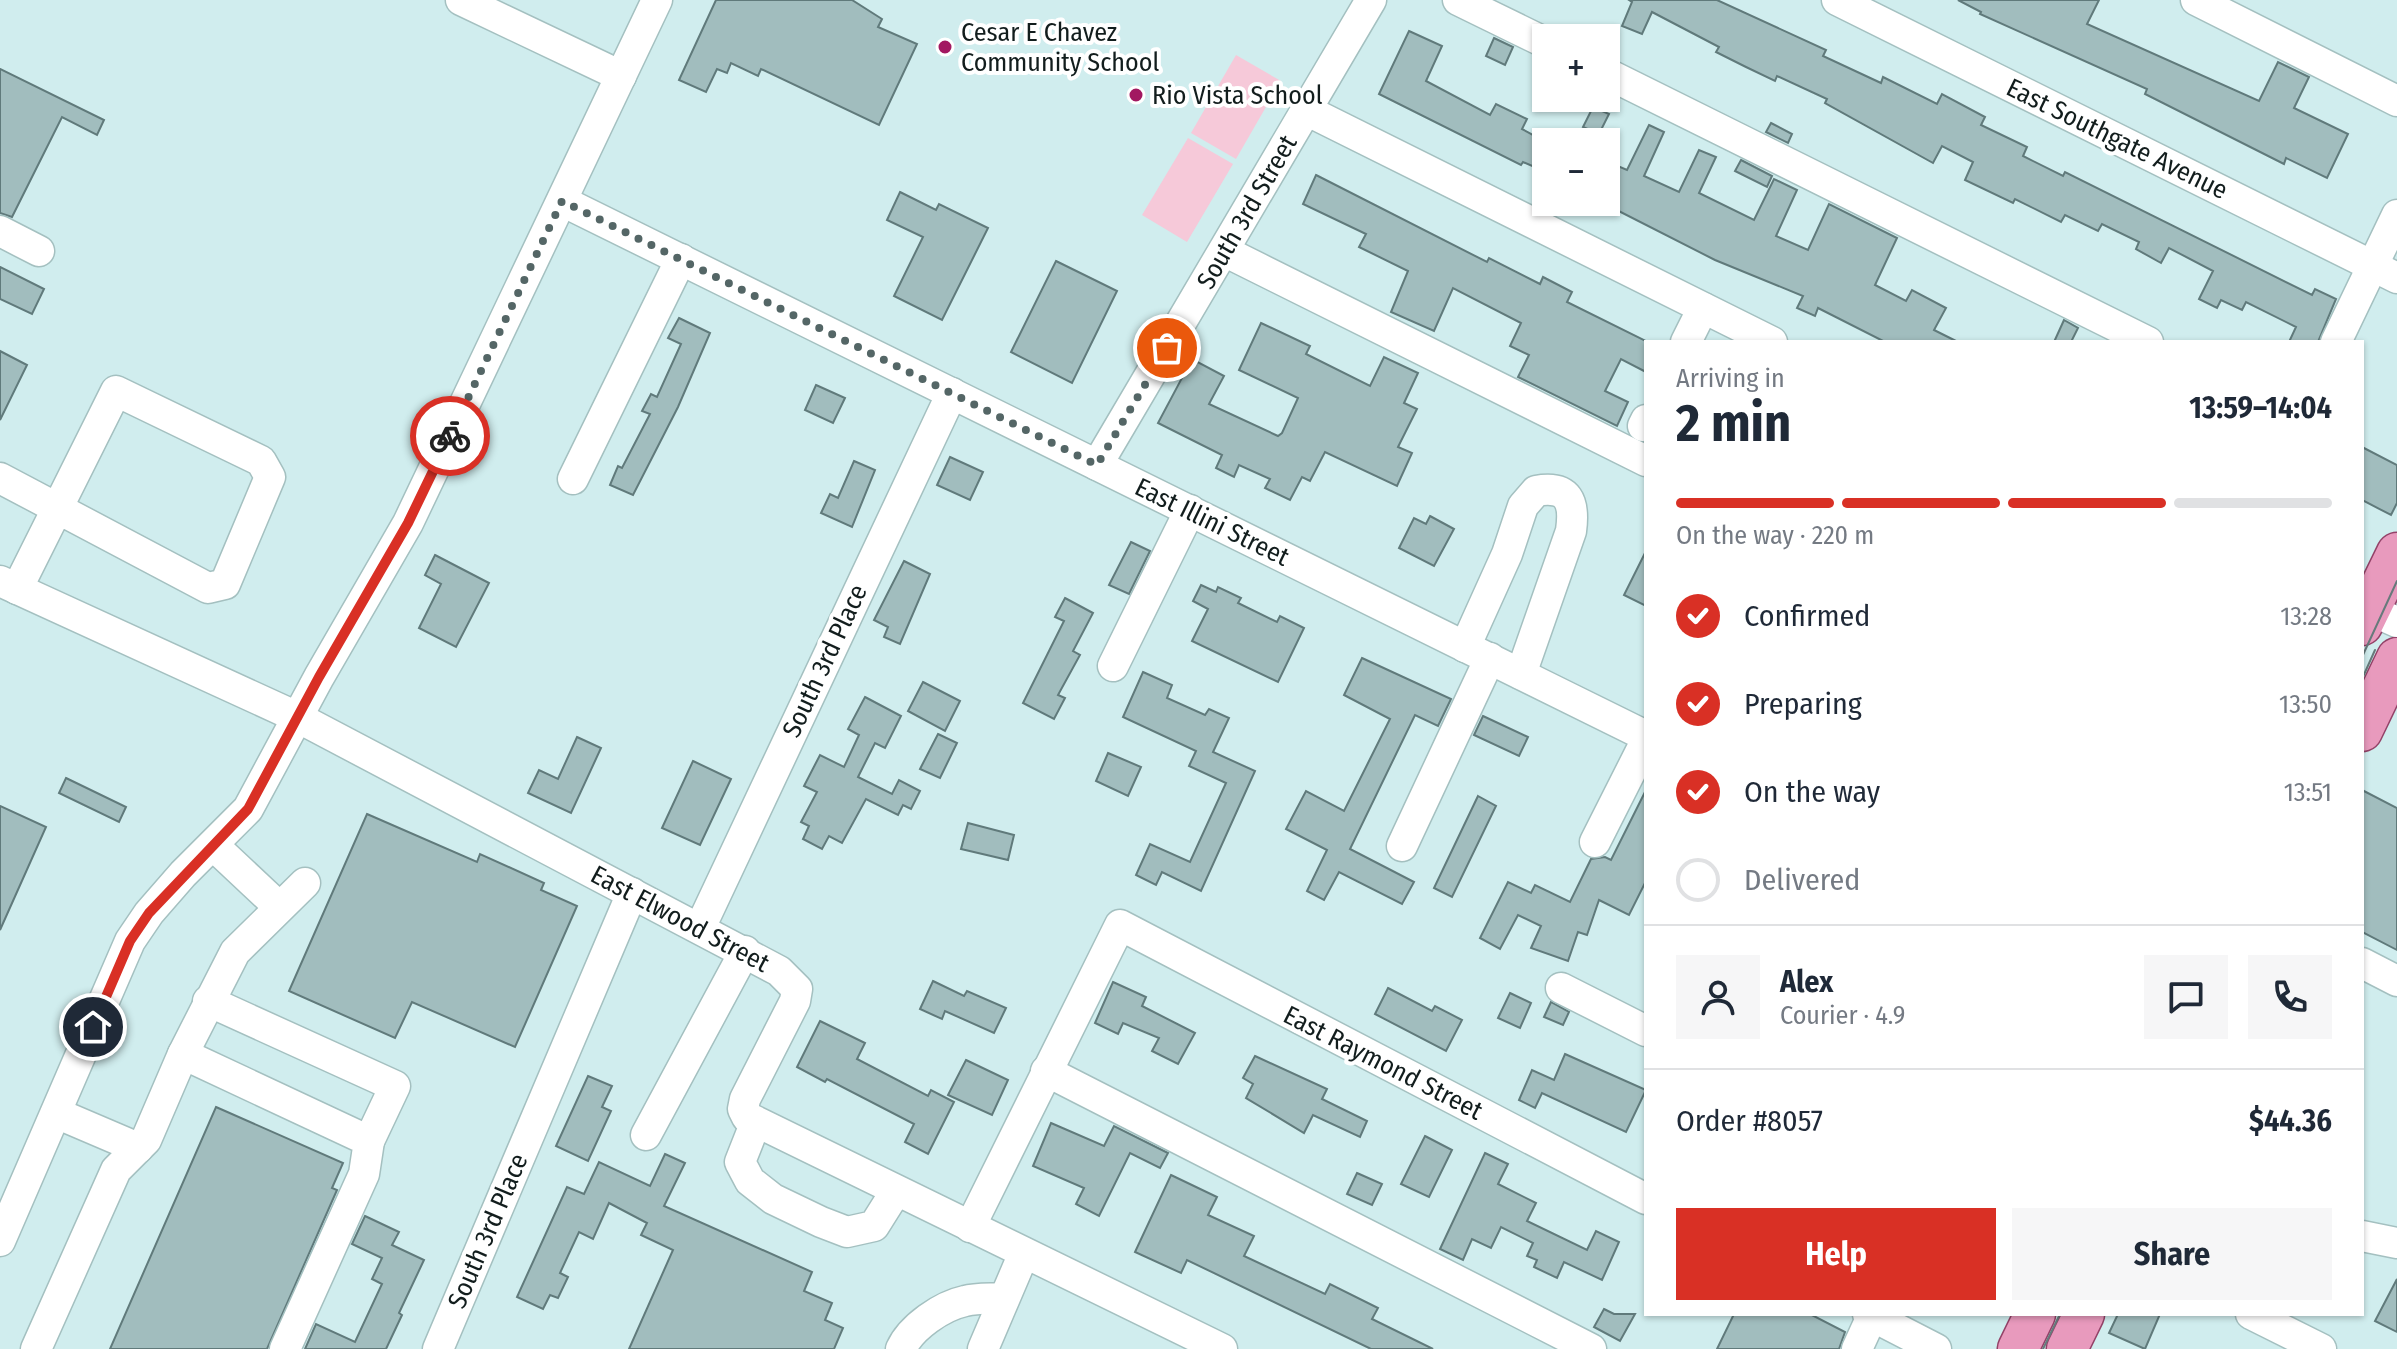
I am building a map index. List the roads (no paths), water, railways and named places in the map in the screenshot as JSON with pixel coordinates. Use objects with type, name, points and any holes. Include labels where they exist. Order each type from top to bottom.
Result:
[{"type":"main road","points":[[2373,623],[2397,553]]},
{"type":"main road","points":[[2364,727],[2397,656]]},
{"type":"main road","points":[[2018,1349],[2034,1316]]},
{"type":"main road","points":[[2067,1349],[2083,1316]]},
{"type":"street","points":[[461,0],[621,76]]},
{"type":"street","points":[[0,1241],[130,941],[149,913],[248,809],[408,523],[657,0]]},
{"type":"street","name":"South 3rd Street","points":[[1097,465],[1371,0]]},
{"type":"street","points":[[1458,0],[1532,36]]},
{"type":"street","name":"East Southgate Avenue","points":[[1837,0],[2384,271]]},
{"type":"street","points":[[2196,0],[2397,101]]},
{"type":"street","points":[[1620,80],[2144,340]]},
{"type":"street","points":[[1306,110],[1768,340]]},
{"type":"street","name":"East Illini Street","points":[[562,201],[1644,737]]},
{"type":"street","points":[[2337,340],[2384,271],[2397,215]]},
{"type":"street","points":[[0,231],[39,251]]},
{"type":"street","points":[[1224,251],[1644,460]]},
{"type":"street","points":[[573,479],[681,259]]},
{"type":"street","points":[[1687,340],[1703,308]]},
{"type":"street","points":[[0,478],[58,506],[208,588],[225,584],[270,477],[261,461],[116,391],[58,506],[9,585]]},
{"type":"street","name":"South 3rd Place","points":[[700,928],[952,393]]},
{"type":"street","points":[[1402,846],[1477,653],[1523,506],[1536,491],[1552,488],[1568,497],[1574,511],[1571,531],[1521,674]]},
{"type":"street","points":[[1113,666],[1190,510]]},
{"type":"street","name":"East Elwood Street","points":[[9,585],[297,717],[745,951],[791,980],[797,989],[795,1001],[745,1099],[743,1109],[755,1124]]},
{"type":"street","points":[[2373,623],[2397,656]]},
{"type":"street","points":[[1595,842],[1644,742]]},
{"type":"street","points":[[213,845],[278,906]]},
{"type":"street","points":[[36,1349],[116,1170],[146,1140],[208,1001],[235,952],[278,906],[305,883]]},
{"type":"street","name":"South 3rd Place","points":[[438,1349],[632,893]]},
{"type":"street","name":"East Raymond Street","points":[[1046,1071],[1120,925],[1644,1198]]},
{"type":"street","points":[[646,1135],[745,951]]},
{"type":"street","points":[[2364,964],[2397,981]]},
{"type":"street","points":[[1561,988],[1644,1030]]},
{"type":"street","points":[[208,1001],[395,1086],[369,1141],[364,1174],[285,1349]]},
{"type":"street","points":[[183,1054],[369,1141]]},
{"type":"street","points":[[970,1227],[1046,1071],[1591,1349]]},
{"type":"street","points":[[56,1113],[138,1148]]},
{"type":"street","points":[[896,1191],[874,1226],[857,1233],[847,1232],[773,1199],[750,1181],[740,1162],[755,1124],[896,1191],[1222,1349]]},
{"type":"street","points":[[2364,1236],[2397,1243]]},
{"type":"street","points":[[983,1349],[1024,1253]]},
{"type":"street","points":[[901,1349],[905,1341],[932,1316],[965,1301],[1003,1298]]},
{"type":"street","points":[[1857,1349],[1871,1316]]},
{"type":"street","points":[[1873,1316],[1936,1349]]},
{"type":"street","points":[[2255,1316],[2321,1349]]},
{"type":"tram line","points":[[2364,653],[2397,581]]},
{"type":"tram line","points":[[2364,675],[2375,650]]},
{"type":"tram line","points":[[2043,1349],[2059,1316]]},
{"type":"place","name":"Cesar E Chavez Community School","points":[[945,47]]},
{"type":"place","name":"Rio Vista School","points":[[1136,95]]}]
